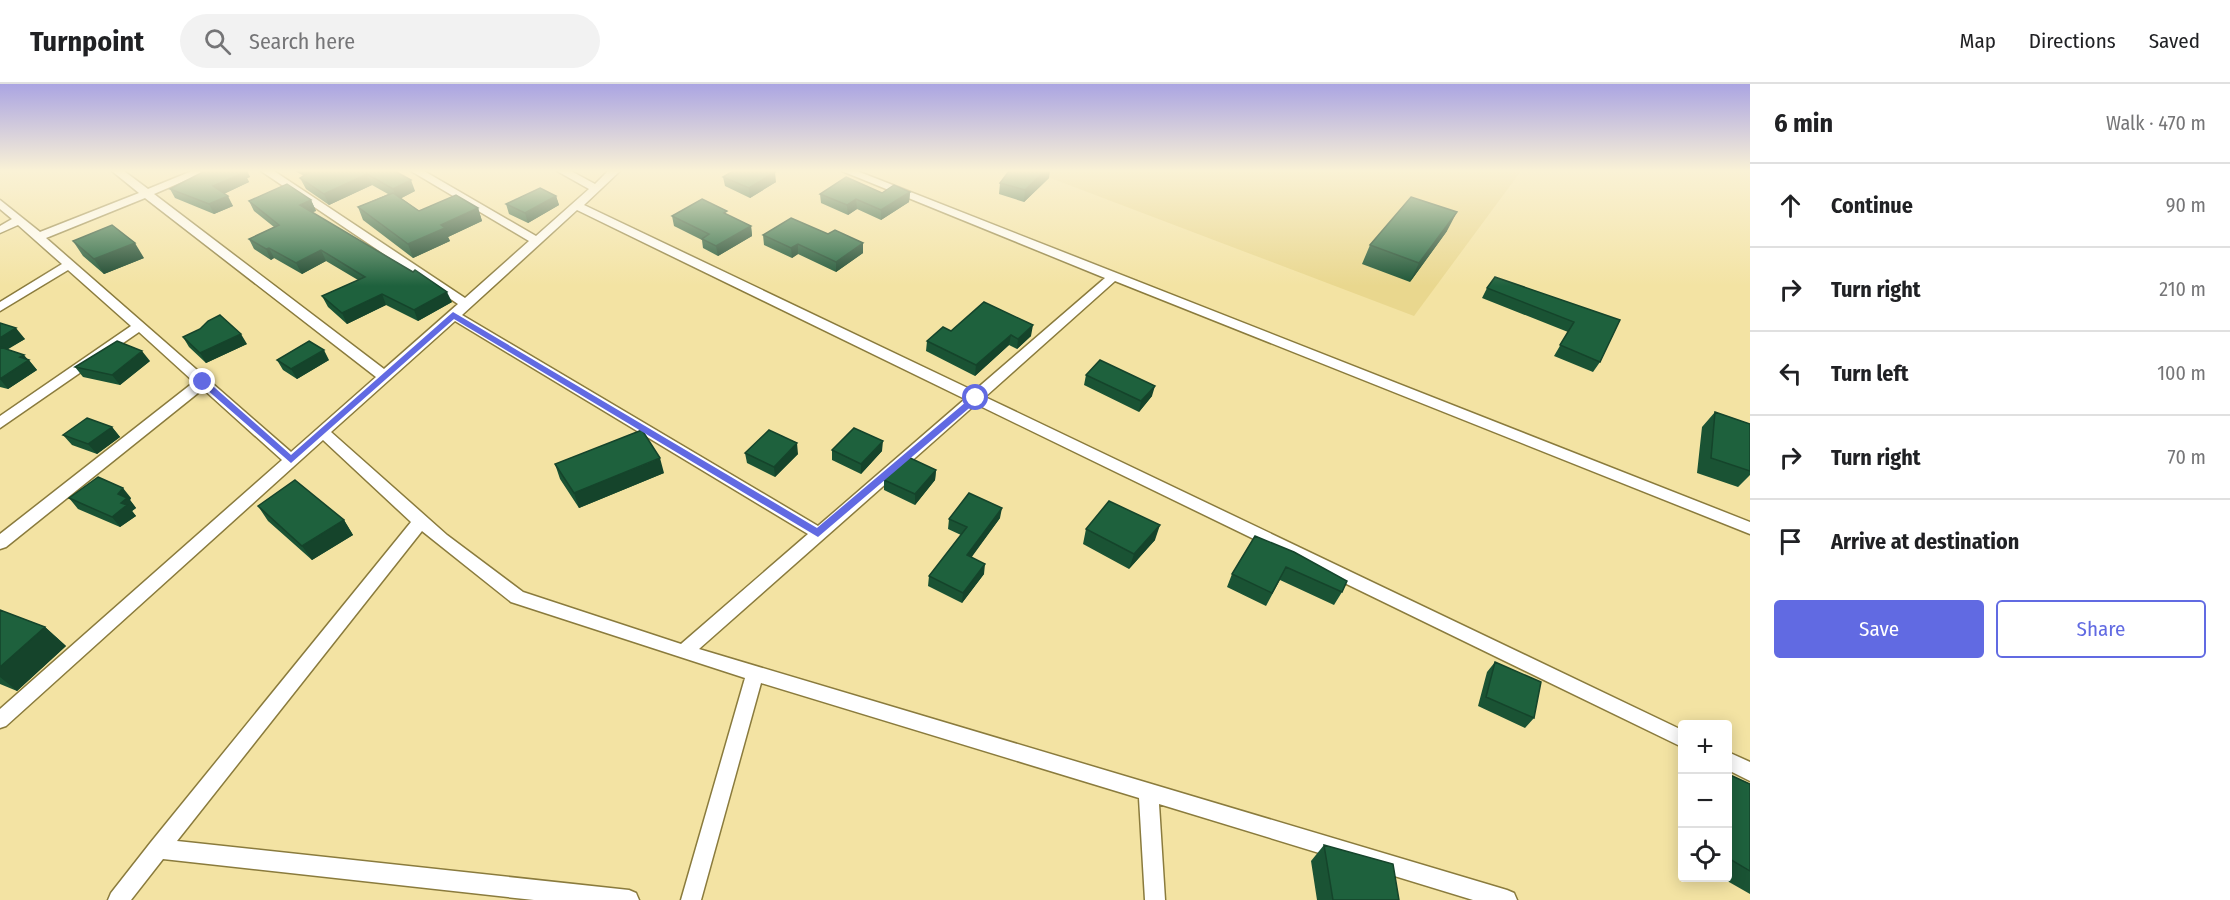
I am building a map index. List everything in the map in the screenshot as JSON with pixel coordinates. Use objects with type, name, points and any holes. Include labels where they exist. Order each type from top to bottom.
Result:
[{"type":"street","points":[[7,209],[291,460]]},
{"type":"street","points":[[39,237],[108,209]]},
{"type":"street","points":[[166,209],[384,376]]},
{"type":"street","points":[[323,209],[465,303]]},
{"type":"street","points":[[482,209],[537,241]]},
{"type":"street","points":[[0,720],[573,209]]},
{"type":"street","points":[[582,209],[1678,737]]},
{"type":"street","points":[[943,209],[1750,528]]},
{"type":"street","points":[[0,230],[19,220]]},
{"type":"street","points":[[0,307],[69,264]]},
{"type":"street","points":[[684,652],[1113,277]]},
{"type":"street","points":[[453,315],[818,533]]},
{"type":"street","points":[[0,423],[139,326]]},
{"type":"street","points":[[0,543],[203,382]]},
{"type":"street","points":[[322,432],[495,583],[517,597],[755,674],[1507,900]]},
{"type":"street","points":[[118,900],[422,521]]},
{"type":"street","points":[[691,900],[755,674]]},
{"type":"street","points":[[1732,763],[1750,772]]},
{"type":"street","points":[[1148,792],[1155,900]]},
{"type":"street","points":[[158,849],[629,900]]},
{"type":"shaded area","points":[[1132,209],[1493,209],[1414,316]]},
{"type":"building","points":[[259,209],[307,209],[413,272],[415,270],[447,292],[414,310],[382,294],[342,313],[322,296],[365,277],[321,250],[296,263],[249,239],[279,225]]},
{"type":"building","points":[[361,209],[416,209],[419,211],[476,209],[441,225],[445,228],[408,244]]},
{"type":"building","points":[[517,209],[532,209],[525,213]]},
{"type":"building","points":[[684,209],[723,209],[727,211],[724,213],[751,226],[716,246],[702,239],[709,234],[672,216]]},
{"type":"building","points":[[1401,209],[1448,209],[1457,212],[1419,263],[1370,245]]},
{"type":"building","points":[[791,218],[828,234],[835,230],[863,243],[836,262],[798,244],[791,248],[763,235]]},
{"type":"building","points":[[112,225],[135,243],[94,259],[73,241]]},
{"type":"building","points":[[1495,277],[1620,320],[1600,362],[1560,345],[1574,322],[1487,288]]},
{"type":"building","points":[[984,302],[1033,325],[1018,339],[1011,335],[976,365],[927,341],[943,327],[951,331]]},
{"type":"building","points":[[220,315],[241,334],[200,353],[183,337],[200,329],[208,321]]},
{"type":"building","points":[[0,323],[16,328],[0,338]]},
{"type":"building","points":[[117,341],[142,351],[112,375],[75,367]]},
{"type":"building","points":[[309,341],[324,350],[291,369],[277,360]]},
{"type":"building","points":[[0,347],[24,355],[20,357],[29,360],[0,379]]},
{"type":"building","points":[[1100,360],[1155,386],[1141,401],[1086,375]]},
{"type":"building","points":[[1715,412],[1750,424],[1750,471],[1711,458]]},
{"type":"building","points":[[87,418],[112,427],[88,444],[63,435]]},
{"type":"building","points":[[854,428],[883,441],[861,464],[832,450]]},
{"type":"building","points":[[642,430],[660,458],[574,493],[555,464]]},
{"type":"building","points":[[769,430],[797,443],[774,467],[745,453]]},
{"type":"building","points":[[908,457],[936,470],[915,494],[884,480]]},
{"type":"building","points":[[98,477],[123,488],[118,494],[127,498],[121,503],[127,505],[112,517],[69,498]]},
{"type":"building","points":[[295,480],[344,520],[302,546],[258,506]]},
{"type":"building","points":[[969,493],[1002,508],[967,555],[985,564],[963,593],[929,576],[967,527],[949,519]]},
{"type":"building","points":[[1109,501],[1160,525],[1134,554],[1086,529]]},
{"type":"building","points":[[1255,536],[1294,552],[1347,581],[1342,592],[1286,567],[1272,593],[1232,574]]},
{"type":"building","points":[[0,610],[45,627],[0,667]]},
{"type":"building","points":[[1495,662],[1541,682],[1534,718],[1486,697]]},
{"type":"building","points":[[1732,776],[1750,784],[1750,871],[1732,860]]},
{"type":"building","points":[[1324,845],[1393,864],[1399,900],[1333,900]]},
{"type":"route","points":[[203,382],[291,460],[453,315],[818,533],[976,398]]}]
